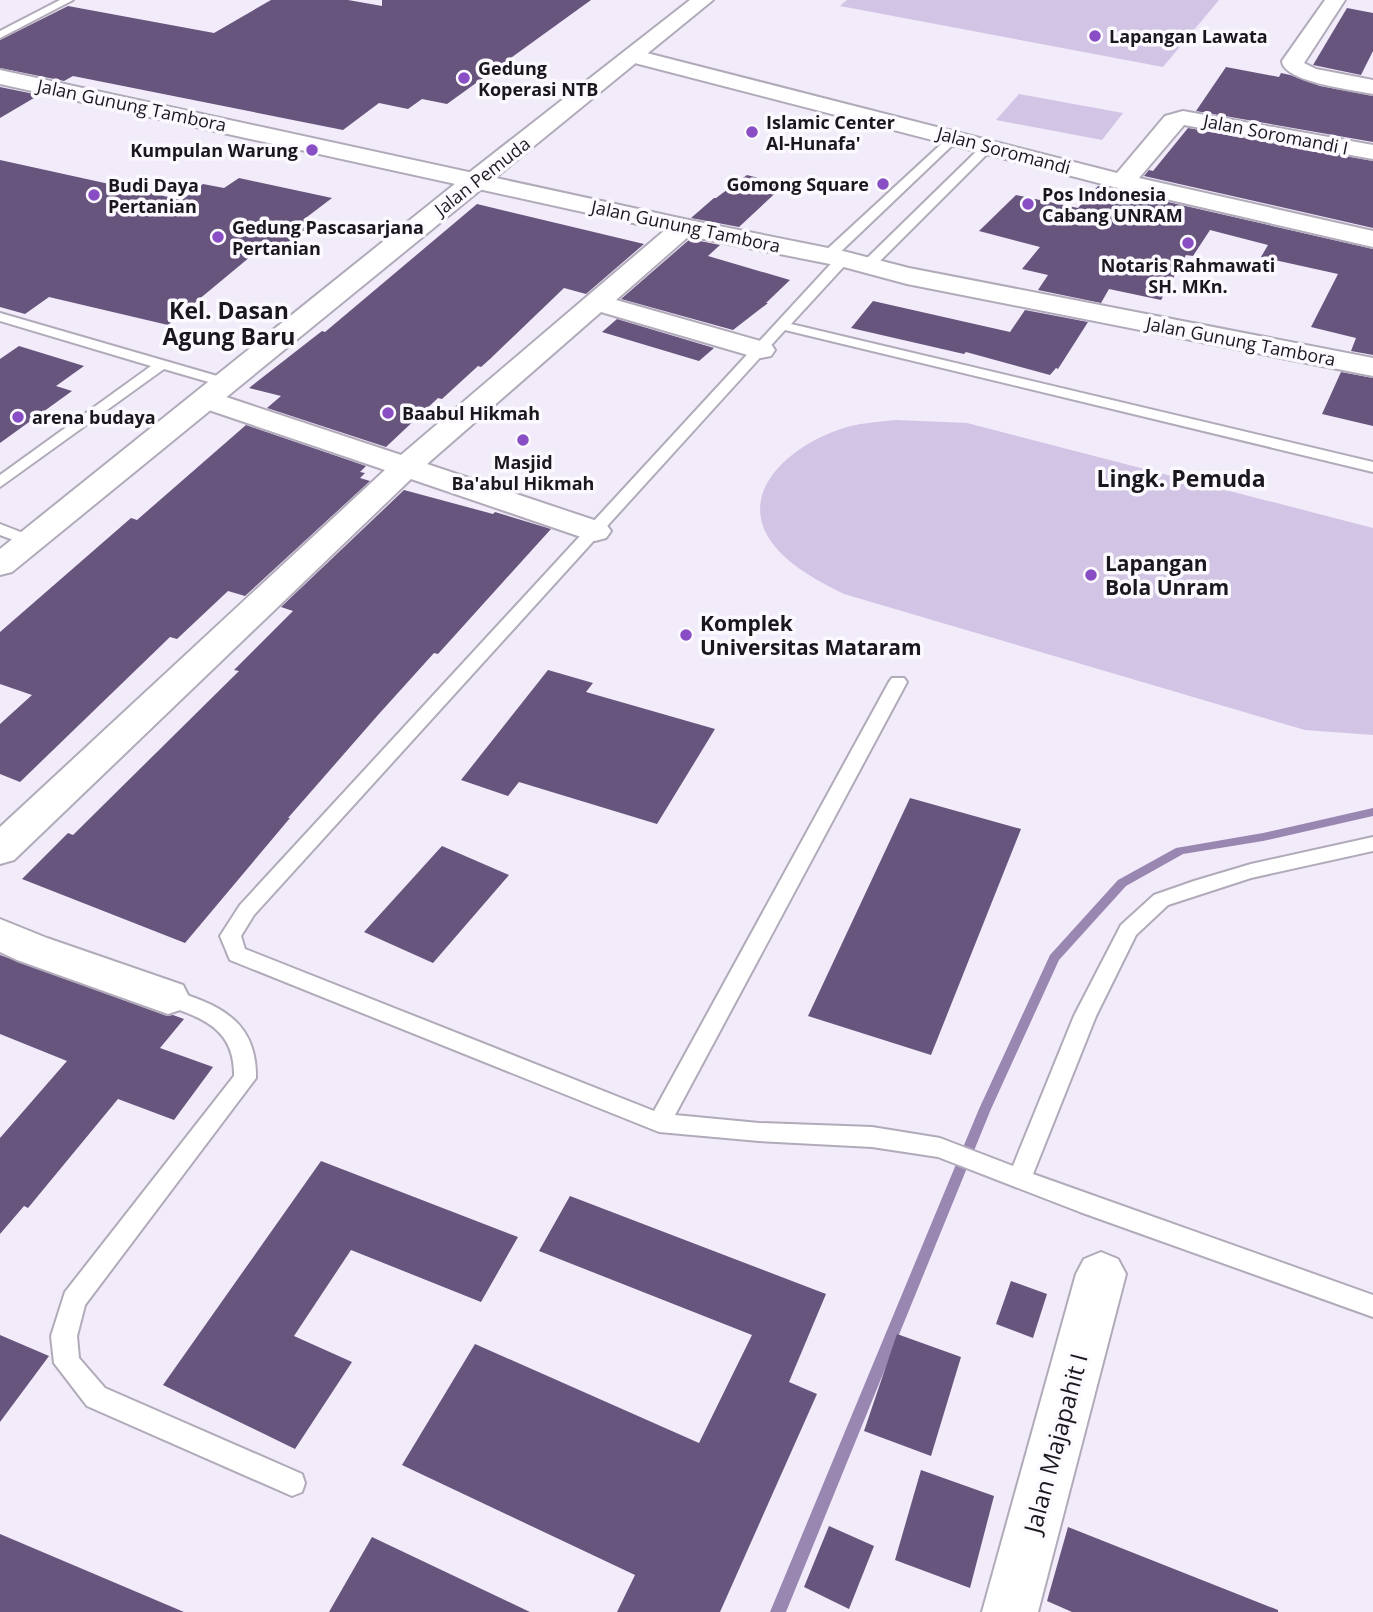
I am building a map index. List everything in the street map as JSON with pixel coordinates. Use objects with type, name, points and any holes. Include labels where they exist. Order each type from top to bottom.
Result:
[{"type":"street","name":"Jalan Pemuda","points":[[0,565],[475,180],[704,0]]},
{"type":"street","points":[[1335,0],[1293,61],[1293,66],[1310,74],[1373,87]]},
{"type":"street","name":"Jalan Soromandi","points":[[635,56],[1123,182],[1373,239]]},
{"type":"street","name":"Jalan Gunung Tambora","points":[[0,76],[981,291],[1373,367]]},
{"type":"street","name":"Jalan Soromandi I","points":[[1123,182],[1172,122],[1183,118],[1373,152]]},
{"type":"street","points":[[0,850],[407,466],[684,227]]},
{"type":"street","points":[[595,302],[761,350]]},
{"type":"street","points":[[217,391],[407,466],[595,530]]},
{"type":"street","points":[[0,934],[32,949],[168,997]]},
{"type":"street","name":"Jalan Majapahit I","points":[[1010,1612],[1101,1274]]},
{"type":"lane","points":[[0,35],[68,0]]},
{"type":"lane","points":[[955,137],[846,261],[247,910],[230,936],[237,954],[659,1123],[759,1132],[872,1136],[940,1148],[1088,1205],[1373,1306]]},
{"type":"lane","points":[[846,261],[989,146]]},
{"type":"lane","points":[[0,317],[162,364],[217,391]]},
{"type":"lane","points":[[784,326],[1373,467]]},
{"type":"lane","points":[[0,482],[162,364]]},
{"type":"lane","points":[[0,529],[30,541]]},
{"type":"lane","points":[[659,1123],[898,682]]},
{"type":"lane","points":[[1020,1178],[1085,1016],[1128,930],[1161,900],[1251,871],[1373,844]]},
{"type":"lane","points":[[168,997],[209,1013],[237,1034],[246,1052],[245,1078],[74,1300],[64,1336],[67,1363],[96,1397],[292,1483]]},
{"type":"shaded area","name":"Lapangan Lawata","points":[[847,0],[1219,0],[1163,67],[840,6]]},
{"type":"shaded area","points":[[1019,94],[1123,113],[1102,140],[996,120]]},
{"type":"shaded area","name":"Lapangan Bola Unram","points":[[896,420],[967,423],[1373,528],[1373,735],[1305,730],[844,594],[799,568],[779,552],[765,531],[760,513],[762,496],[768,481],[792,455],[823,436],[852,426]]},
{"type":"building","points":[[271,0],[348,0],[382,6],[382,0],[591,0],[447,104],[422,99],[408,109],[379,103],[343,130],[73,76],[64,81],[0,68],[0,40],[68,6],[214,33]]},
{"type":"building","points":[[1347,8],[1373,13],[1373,51],[1361,75],[1313,65]]},
{"type":"building","points":[[1226,67],[1279,77],[1281,73],[1320,86],[1373,96],[1373,142],[1196,111]]},
{"type":"building","points":[[0,87],[39,95],[0,118]]},
{"type":"building","points":[[1188,128],[1373,161],[1373,228],[1144,176],[1149,170],[1153,171]]},
{"type":"building","points":[[0,160],[182,200],[203,184],[224,188],[239,178],[332,198],[303,220],[315,223],[277,250],[262,247],[168,325],[49,297],[25,314],[0,307]]},
{"type":"building","points":[[747,175],[784,185],[739,227],[691,218],[714,198]]},
{"type":"building","points":[[1098,186],[1373,249],[1373,355],[1351,351],[1356,338],[1311,327],[1338,274],[1261,257],[1268,245],[1210,230],[1193,256],[1186,255],[1161,300],[1109,289],[1101,303],[1038,290],[1048,275],[1022,269],[1040,247],[979,231],[1016,195],[1078,208]]},
{"type":"building","points":[[477,204],[644,244],[586,294],[564,288],[490,359],[481,367],[478,366],[442,399],[438,398],[386,447],[267,408],[281,396],[249,388],[322,331],[325,332]]},
{"type":"building","points":[[690,239],[720,245],[708,256],[790,280],[768,303],[733,330],[621,299]]},
{"type":"building","points":[[873,301],[1010,332],[1025,310],[1088,322],[1058,369],[1050,375],[966,352],[964,354],[851,328]]},
{"type":"building","points":[[617,319],[714,348],[699,361],[602,332]]},
{"type":"building","name":"arena budaya","points":[[19,346],[84,366],[56,386],[72,391],[0,443],[0,359]]},
{"type":"building","points":[[1341,372],[1373,378],[1373,426],[1322,414]]},
{"type":"building","points":[[246,425],[366,466],[360,472],[365,473],[360,478],[370,481],[245,596],[228,591],[177,639],[170,637],[20,782],[0,774],[0,724],[32,695],[0,684],[0,632],[131,518],[137,520]]},
{"type":"building","points":[[404,490],[551,529],[438,654],[434,653],[378,715],[288,818],[185,943],[22,879],[68,833],[73,835],[239,671],[234,670],[293,611],[281,607]]},
{"type":"building","points":[[548,670],[593,683],[586,692],[715,729],[657,824],[519,782],[508,796],[461,780]]},
{"type":"building","points":[[910,798],[1021,829],[931,1055],[808,1016]]},
{"type":"building","points":[[442,846],[509,875],[433,963],[364,932]]},
{"type":"building","points":[[0,955],[167,1016],[184,1019],[160,1048],[213,1067],[174,1120],[118,1099],[28,1208],[24,1206],[0,1234],[0,1138],[67,1061],[0,1034]]},
{"type":"building","points":[[321,1161],[518,1237],[481,1302],[351,1250],[294,1336],[352,1362],[295,1449],[163,1385]]},
{"type":"building","points":[[570,1196],[826,1294],[789,1382],[817,1394],[720,1612],[617,1612],[635,1575],[402,1465],[475,1344],[699,1443],[752,1335],[539,1251]]},
{"type":"building","points":[[1011,1281],[1047,1294],[1033,1338],[996,1324]]},
{"type":"building","points":[[897,1334],[961,1357],[931,1456],[864,1431]]},
{"type":"building","points":[[0,1335],[49,1356],[0,1422]]},
{"type":"building","points":[[921,1470],[994,1496],[970,1588],[895,1560]]},
{"type":"building","points":[[829,1526],[874,1546],[849,1609],[804,1587]]},
{"type":"building","points":[[1068,1527],[1278,1612],[1072,1612],[1047,1601]]},
{"type":"building","points":[[0,1534],[184,1612],[0,1612]]},
{"type":"building","points":[[372,1537],[530,1612],[329,1612]]},
{"type":"waterway","points":[[778,1612],[985,1109],[1054,958],[1122,883],[1180,851],[1263,837],[1373,812]]},
{"type":"place","name":"Lapangan Lawata","points":[[1095,36]]},
{"type":"place","name":"Gedung Koperasi NTB","points":[[464,78]]},
{"type":"place","name":"Islamic Center Al-Hunafa'","points":[[752,132]]},
{"type":"place","name":"Kumpulan Warung","points":[[312,150]]},
{"type":"place","name":"Gomong Square","points":[[883,184]]},
{"type":"place","name":"Budi Daya Pertanian","points":[[94,195]]},
{"type":"place","name":"Pos Indonesia Cabang UNRAM","points":[[1028,204]]},
{"type":"place","name":"Gedung Pascasarjana Pertanian","points":[[218,237]]},
{"type":"place","name":"Notaris Rahmawati SH. MKn.","points":[[1188,243]]},
{"type":"place","name":"Baabul Hikmah","points":[[388,413]]},
{"type":"place","name":"arena budaya","points":[[18,417]]},
{"type":"place","name":"Masjid Ba'abul Hikmah","points":[[523,440]]},
{"type":"place","name":"Lapangan Bola Unram","points":[[1091,575]]},
{"type":"place","name":"Komplek Universitas Mataram","points":[[686,635]]},
{"type":"district","name":"Kel. Dasan Agung Baru","points":[[229,323]]},
{"type":"district","name":"Lingk. Pemuda","points":[[1181,478]]}]
